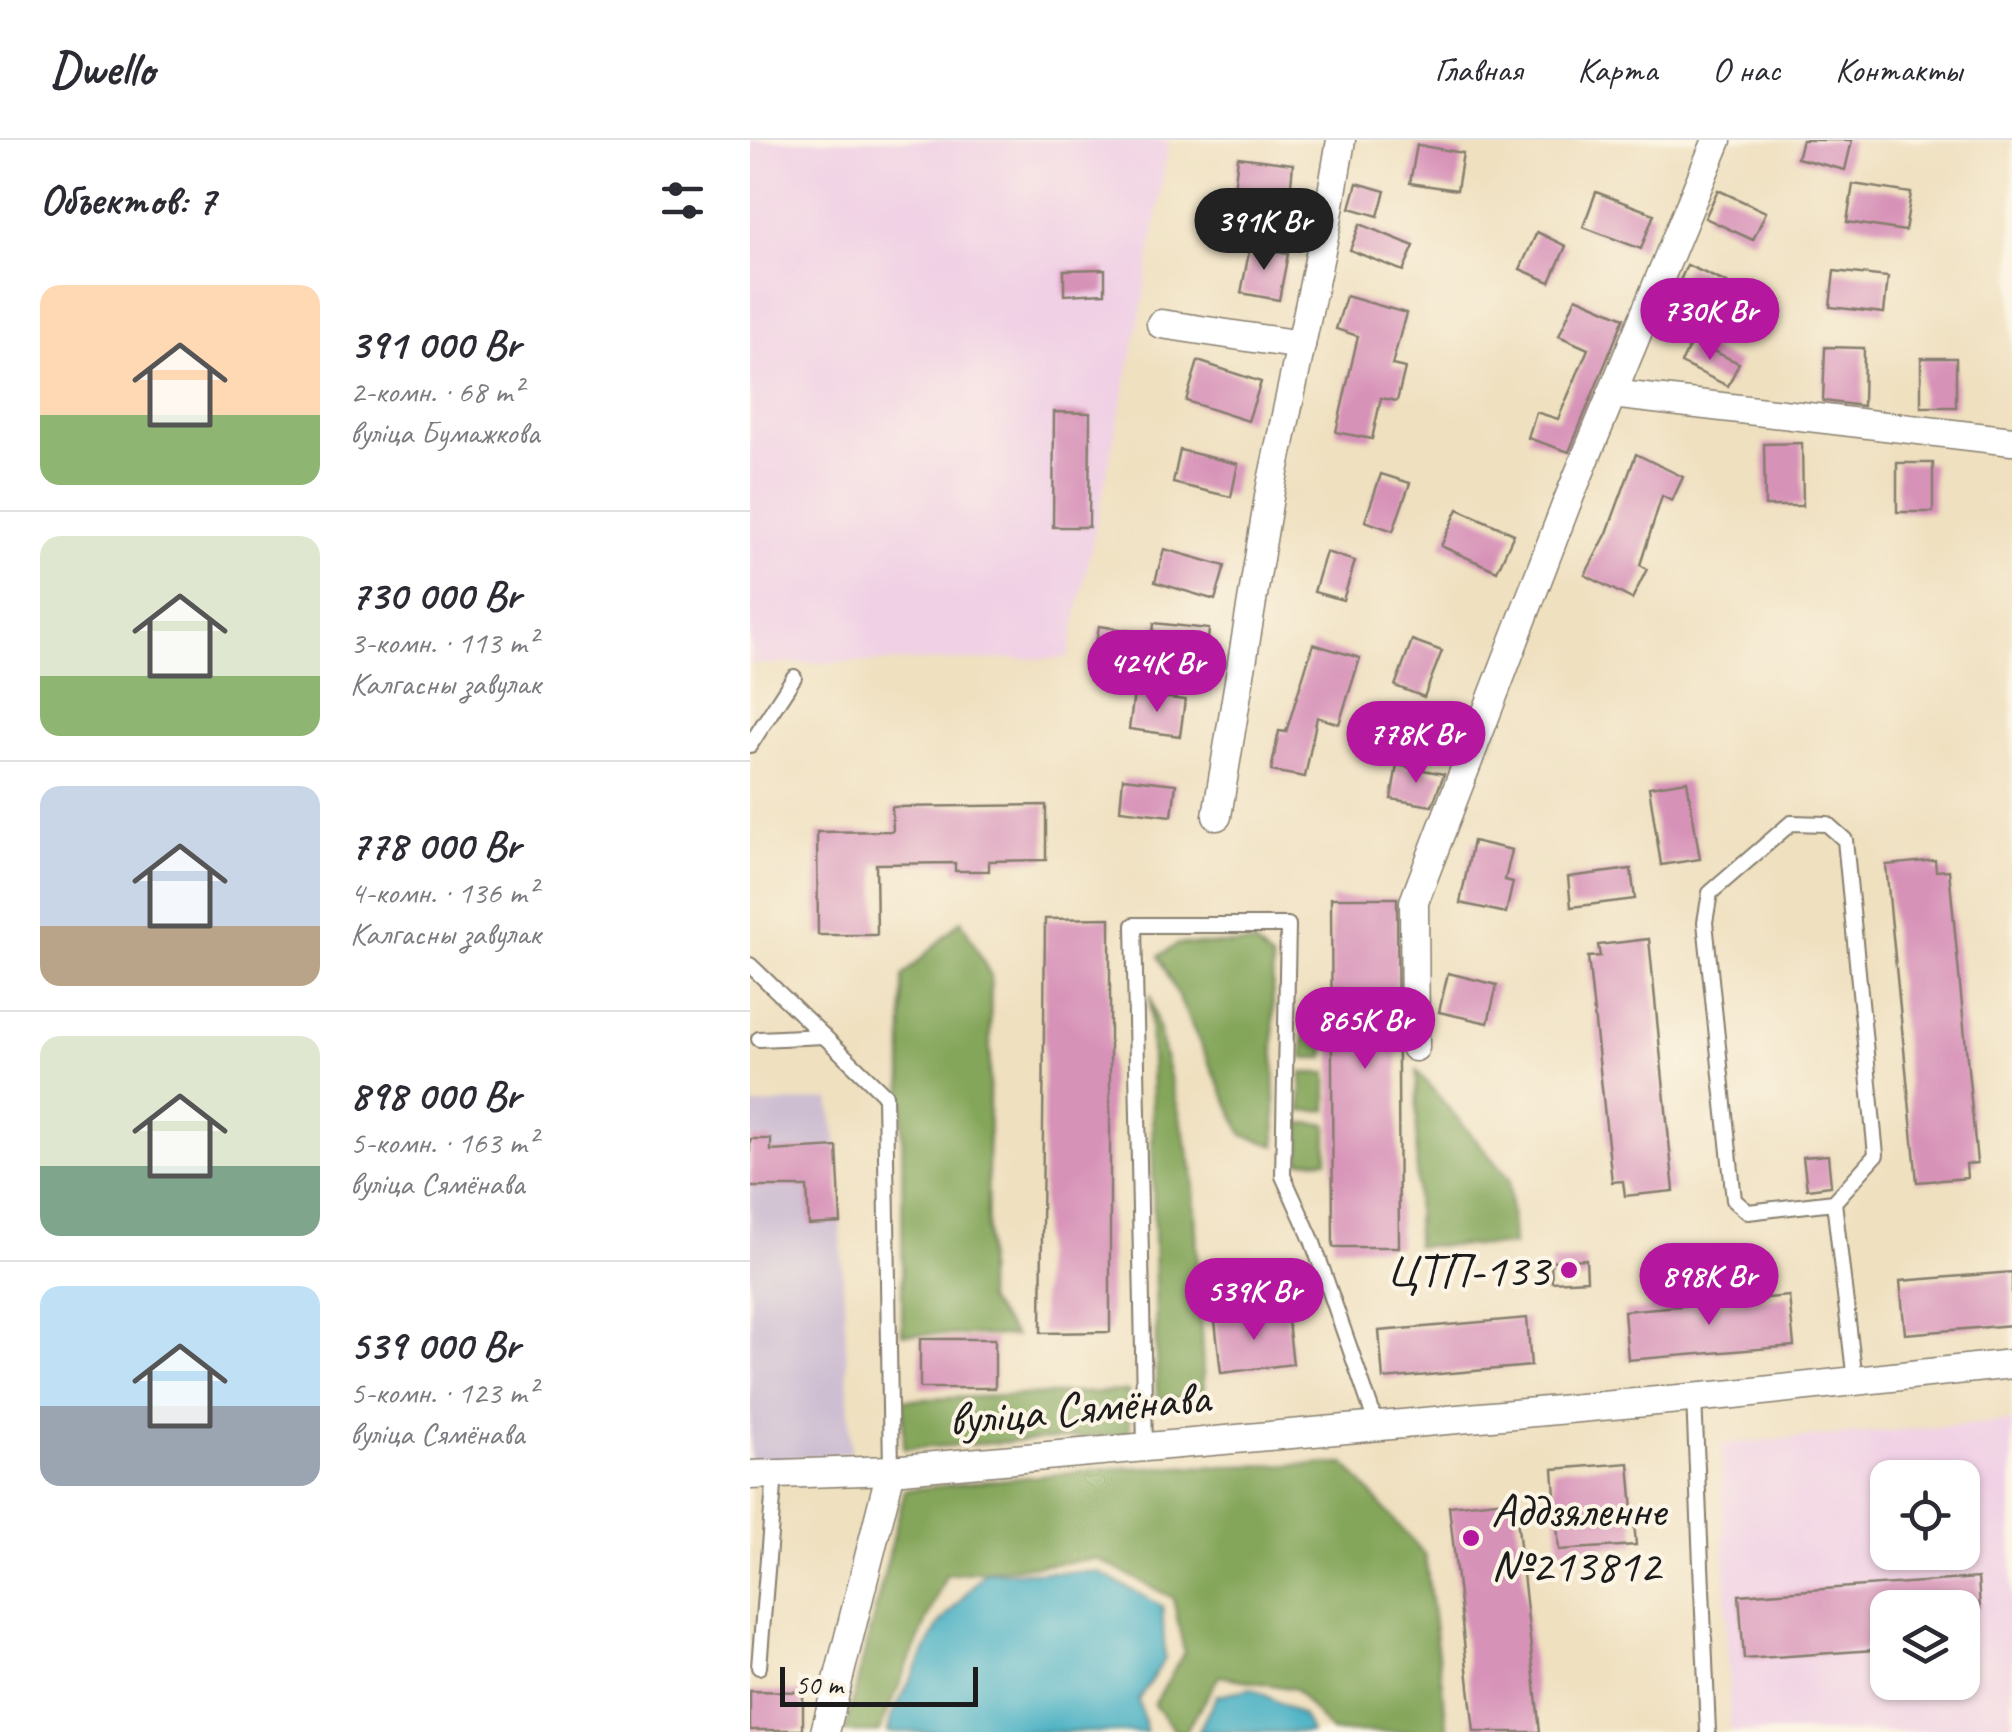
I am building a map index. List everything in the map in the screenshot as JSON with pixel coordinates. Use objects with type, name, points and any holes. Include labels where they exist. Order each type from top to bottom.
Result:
[{"type":"street","points":[[1217,816],[1270,491],[1341,140]]},
{"type":"street","points":[[1414,1047],[1414,902],[1559,521],[1716,140]]},
{"type":"street","points":[[1161,324],[1301,345]]},
{"type":"street","points":[[1612,394],[2012,441]]},
{"type":"street","name":"вуліца Сямёнава","points":[[763,1474],[890,1470],[1855,1382],[2012,1364]]},
{"type":"street","points":[[824,1732],[890,1470]]},
{"type":"lane","points":[[750,744],[794,677]]},
{"type":"lane","points":[[1834,1202],[1748,1212],[1734,1200],[1705,922],[1710,894],[1791,823],[1827,824],[1845,840],[1876,1155],[1834,1202],[1855,1382]]},
{"type":"lane","points":[[1145,1447],[1134,925],[1288,925],[1282,1176],[1312,1240],[1377,1426]]},
{"type":"lane","points":[[750,965],[885,1095],[890,1470]]},
{"type":"lane","points":[[759,1040],[824,1036]]},
{"type":"lane","points":[[1694,1397],[1708,1732]]},
{"type":"lane","points":[[759,1666],[763,1474]]},
{"type":"shaded area","points":[[750,140],[1169,140],[1143,301],[1068,658],[750,664]]},
{"type":"shaded area","points":[[830,1099],[837,1147],[851,1453],[750,1461],[750,1106]]},
{"type":"shaded area","points":[[2012,1421],[2012,1732],[1730,1732],[1721,1444]]},
{"type":"green space","points":[[961,920],[991,976],[986,1300],[1015,1336],[902,1334],[903,976]]},
{"type":"green space","points":[[1178,944],[1255,944],[1272,960],[1276,1146],[1243,1135],[1159,956]]},
{"type":"green space","points":[[1150,995],[1193,1170],[1204,1394],[1157,1400]]},
{"type":"green space","points":[[1326,1011],[1325,1058],[1303,1058],[1305,1012]]},
{"type":"green space","points":[[1417,1071],[1509,1179],[1513,1245],[1416,1246]]},
{"type":"green space","points":[[1302,1073],[1327,1073],[1327,1110],[1301,1111]]},
{"type":"green space","points":[[1301,1123],[1327,1124],[1327,1160],[1300,1161]]},
{"type":"green space","points":[[1128,1391],[1130,1434],[904,1449],[903,1400]]},
{"type":"green space","points":[[1345,1464],[1425,1555],[1448,1732],[1331,1732],[1295,1689],[1219,1676],[1185,1732],[1176,1732],[1154,1705],[1184,1652],[1173,1598],[1097,1559],[946,1575],[879,1732],[845,1732],[905,1490],[1114,1468]]},
{"type":"water","points":[[985,1572],[1098,1572],[1162,1606],[1165,1659],[1138,1700],[1147,1732],[888,1732],[891,1718],[938,1626]]},
{"type":"water","points":[[1252,1688],[1303,1716],[1311,1732],[1198,1732],[1217,1695]]},
{"type":"building","points":[[1802,140],[1852,140],[1845,170],[1797,158]]},
{"type":"building","points":[[1417,145],[1463,153],[1457,190],[1410,183]]},
{"type":"building","points":[[1238,157],[1293,164],[1289,204],[1233,198]]},
{"type":"building","points":[[1357,183],[1385,191],[1378,216],[1350,208]]},
{"type":"building","points":[[1853,184],[1911,193],[1905,231],[1847,222]]},
{"type":"building","points":[[1718,190],[1766,212],[1753,240],[1705,218]]},
{"type":"building","points":[[1596,192],[1654,214],[1641,249],[1583,227]]},
{"type":"building","points":[[1360,224],[1414,246],[1403,271],[1350,250]]},
{"type":"building","points":[[1537,232],[1566,246],[1550,282],[1520,269]]},
{"type":"building","points":[[1250,247],[1288,254],[1279,300],[1241,293]]},
{"type":"building","points":[[1687,265],[1727,283],[1710,323],[1669,305]]},
{"type":"building","points":[[1105,269],[1105,293],[1064,295],[1064,270]]},
{"type":"building","points":[[1834,271],[1888,277],[1884,313],[1830,307]]},
{"type":"building","points":[[1346,296],[1406,313],[1392,365],[1405,368],[1397,401],[1381,398],[1372,439],[1336,432],[1358,336],[1336,329]]},
{"type":"building","points":[[1576,297],[1624,318],[1569,452],[1528,438],[1536,412],[1558,419],[1588,349],[1559,336]]},
{"type":"building","points":[[1692,341],[1739,363],[1728,386],[1681,363]]},
{"type":"building","points":[[1825,347],[1864,348],[1863,406],[1823,401]]},
{"type":"building","points":[[1921,358],[1956,358],[1956,407],[1921,407]]},
{"type":"building","points":[[1198,361],[1261,382],[1248,421],[1186,401]]},
{"type":"building","points":[[1054,412],[1090,413],[1089,527],[1053,527]]},
{"type":"building","points":[[1802,443],[1803,506],[1765,506],[1764,444]]},
{"type":"building","points":[[1180,450],[1238,464],[1231,497],[1173,483]]},
{"type":"building","points":[[1636,454],[1683,477],[1672,501],[1662,496],[1640,565],[1647,569],[1632,599],[1585,575],[1607,533]]},
{"type":"building","points":[[1897,463],[1933,463],[1933,512],[1897,512]]},
{"type":"building","points":[[1381,474],[1410,483],[1393,531],[1365,521]]},
{"type":"building","points":[[1458,509],[1514,534],[1497,571],[1441,546]]},
{"type":"building","points":[[1164,549],[1225,566],[1215,600],[1155,582]]},
{"type":"building","points":[[1326,552],[1355,561],[1343,600],[1314,592]]},
{"type":"building","points":[[1154,623],[1209,629],[1206,661],[1137,654],[1132,687],[1090,680],[1099,626],[1153,634]]},
{"type":"building","points":[[1412,640],[1442,651],[1424,697],[1395,686]]},
{"type":"building","points":[[1313,644],[1360,658],[1339,724],[1317,717],[1305,777],[1271,771],[1279,731],[1286,732]]},
{"type":"building","points":[[1134,694],[1185,700],[1180,736],[1129,729]]},
{"type":"building","points":[[1397,765],[1444,774],[1432,806],[1391,799]]},
{"type":"building","points":[[1123,778],[1176,784],[1172,816],[1120,810]]},
{"type":"building","points":[[1687,781],[1700,859],[1661,865],[1649,787]]},
{"type":"building","points":[[1046,805],[1046,860],[989,861],[989,871],[955,871],[955,863],[876,864],[877,935],[818,935],[817,832],[893,831],[892,807]]},
{"type":"building","points":[[1473,841],[1512,850],[1505,880],[1513,882],[1506,913],[1460,903]]},
{"type":"building","points":[[1935,860],[1936,871],[1949,870],[1977,1163],[1966,1164],[1967,1178],[1917,1182],[1886,865]]},
{"type":"building","points":[[1631,869],[1635,899],[1571,907],[1568,877]]},
{"type":"building","points":[[1331,898],[1397,898],[1399,1247],[1333,1247]]},
{"type":"building","points":[[1110,918],[1110,1332],[1041,1333],[1045,919]]},
{"type":"building","points":[[1649,939],[1674,1191],[1625,1196],[1623,1181],[1612,1182],[1588,957],[1600,956],[1598,945]]},
{"type":"building","points":[[1448,973],[1497,985],[1488,1023],[1439,1012]]},
{"type":"building","points":[[750,1139],[771,1139],[771,1151],[837,1147],[841,1223],[809,1225],[807,1187],[750,1187]]},
{"type":"building","points":[[1828,1155],[1831,1186],[1807,1189],[1803,1157]]},
{"type":"building","name":"ЦТП-133","points":[[1586,1259],[1587,1280],[1552,1282],[1551,1261]]},
{"type":"building","points":[[2012,1272],[2012,1325],[1905,1334],[1900,1281]]},
{"type":"building","points":[[1789,1296],[1794,1346],[1628,1360],[1624,1311]]},
{"type":"building","points":[[1287,1313],[1293,1364],[1221,1373],[1215,1321]]},
{"type":"building","points":[[1527,1318],[1531,1366],[1383,1379],[1379,1331]]},
{"type":"building","points":[[920,1339],[995,1339],[995,1388],[920,1388]]},
{"type":"building","points":[[1629,1463],[1636,1545],[1559,1550],[1553,1469]]},
{"type":"building","points":[[1515,1499],[1540,1732],[1474,1732],[1449,1506]]},
{"type":"building","points":[[1978,1578],[1979,1590],[1870,1590],[1870,1650],[1744,1659],[1739,1595]]},
{"type":"building","points":[[750,1691],[803,1692],[803,1730],[750,1730]]},
{"type":"place","name":"ЦТП-133","points":[[1569,1270]]},
{"type":"place","name":"Аддзяленне №213812","points":[[1471,1538]]}]
